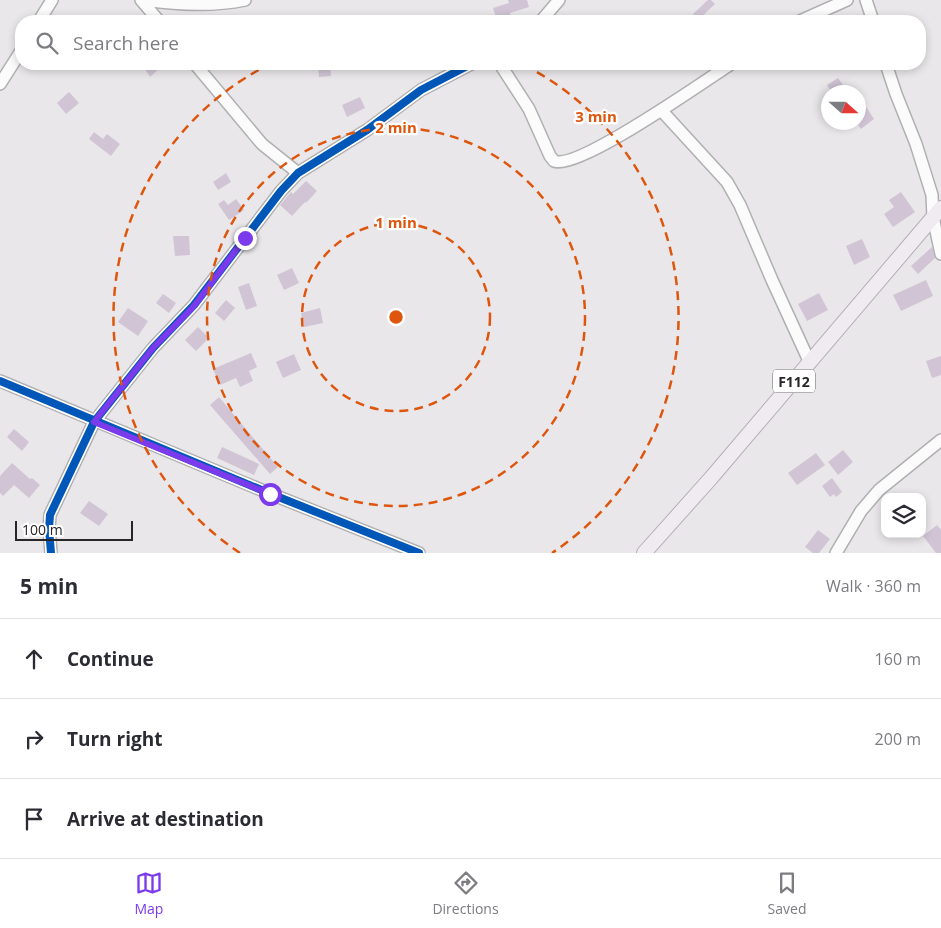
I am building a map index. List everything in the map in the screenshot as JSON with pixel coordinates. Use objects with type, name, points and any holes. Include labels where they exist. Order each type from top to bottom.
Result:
[{"type":"main road","name":"F112","points":[[644,553],[712,478],[937,213]]},
{"type":"street","points":[[43,15],[52,0]]},
{"type":"street","points":[[141,0],[154,15]]},
{"type":"street","points":[[145,0],[188,5],[245,0]]},
{"type":"street","points":[[546,15],[559,0]]},
{"type":"street","points":[[813,15],[847,0]]},
{"type":"street","points":[[866,0],[871,15]]},
{"type":"street","points":[[0,84],[15,60]]},
{"type":"street","points":[[200,70],[262,144],[298,174]]},
{"type":"street","points":[[51,553],[50,515],[94,422],[153,348],[194,306],[264,212],[298,174],[367,130],[421,90],[459,70]]},
{"type":"street","points":[[504,70],[529,108],[550,156],[558,163],[570,160],[612,141],[722,70]]},
{"type":"street","points":[[888,70],[916,144],[932,195],[937,213],[941,254]]},
{"type":"street","points":[[661,110],[727,182],[740,205],[810,362]]},
{"type":"street","points":[[0,381],[94,422],[419,553]]},
{"type":"street","points":[[836,553],[861,510],[879,490],[941,440]]},
{"type":"building","points":[[508,0],[527,0],[529,7],[510,13],[511,15],[495,15],[493,8],[509,3]]},
{"type":"building","points":[[708,0],[715,4],[703,15],[693,14]]},
{"type":"building","points":[[146,70],[158,70],[150,77]]},
{"type":"building","points":[[318,70],[330,70],[331,76],[319,77]]},
{"type":"building","points":[[838,78],[843,85],[827,85]]},
{"type":"building","points":[[69,92],[79,103],[66,114],[57,103]]},
{"type":"building","points":[[360,97],[365,108],[347,117],[342,105]]},
{"type":"building","points":[[866,107],[874,119],[866,125]]},
{"type":"building","points":[[94,132],[103,139],[107,134],[120,144],[111,156],[89,139]]},
{"type":"building","points":[[226,173],[231,182],[218,190],[213,182]]},
{"type":"building","points":[[306,181],[317,191],[292,216],[280,205],[291,192],[293,194]]},
{"type":"building","points":[[901,192],[915,212],[893,227],[884,214],[894,207],[889,200]]},
{"type":"building","points":[[236,199],[244,210],[229,220],[218,204],[224,200],[228,205]]},
{"type":"building","points":[[173,236],[189,236],[190,255],[175,256]]},
{"type":"building","points":[[862,239],[870,257],[854,265],[846,246]]},
{"type":"building","points":[[932,247],[935,258],[918,274],[911,266]]},
{"type":"building","points":[[292,268],[299,283],[284,290],[277,275]]},
{"type":"building","points":[[926,280],[933,296],[901,311],[893,295]]},
{"type":"building","points":[[249,283],[257,306],[246,310],[238,287]]},
{"type":"building","points":[[819,293],[828,310],[807,321],[798,304]]},
{"type":"building","points":[[163,294],[176,303],[169,313],[156,303]]},
{"type":"building","points":[[226,300],[235,308],[224,321],[215,313]]},
{"type":"building","points":[[128,308],[148,321],[138,336],[118,322]]},
{"type":"building","points":[[320,308],[323,323],[304,327],[301,313]]},
{"type":"building","points":[[198,327],[209,338],[196,351],[185,340]]},
{"type":"building","points":[[251,353],[257,367],[249,371],[253,381],[240,387],[236,378],[220,385],[213,369]]},
{"type":"building","points":[[294,354],[301,370],[283,378],[276,362]]},
{"type":"building","points":[[941,356],[941,375],[932,378],[926,361]]},
{"type":"building","points":[[219,397],[278,467],[270,474],[210,405]]},
{"type":"building","points":[[14,429],[29,442],[22,451],[7,437]]},
{"type":"building","points":[[222,447],[259,464],[254,475],[217,458]]},
{"type":"building","points":[[843,450],[853,462],[838,475],[828,462]]},
{"type":"building","points":[[816,453],[825,465],[797,485],[788,473]]},
{"type":"building","points":[[12,463],[40,485],[29,498],[14,485],[3,496],[0,493],[0,476]]},
{"type":"building","points":[[832,478],[842,492],[836,497],[834,494],[830,497],[822,486]]},
{"type":"building","points":[[89,501],[108,514],[99,526],[80,513]]},
{"type":"building","points":[[937,525],[941,530],[941,553],[936,553],[925,538],[926,534]]},
{"type":"building","points":[[818,530],[830,539],[819,553],[813,553],[805,547]]},
{"type":"cycle path","points":[[51,553],[50,515],[94,422],[153,348],[194,305],[281,191],[298,173],[367,130],[421,90],[459,70]]},
{"type":"cycle path","points":[[0,381],[271,494],[419,553]]},
{"type":"route","points":[[245,238],[194,306],[177,321],[153,348],[94,422],[270,494]]}]
